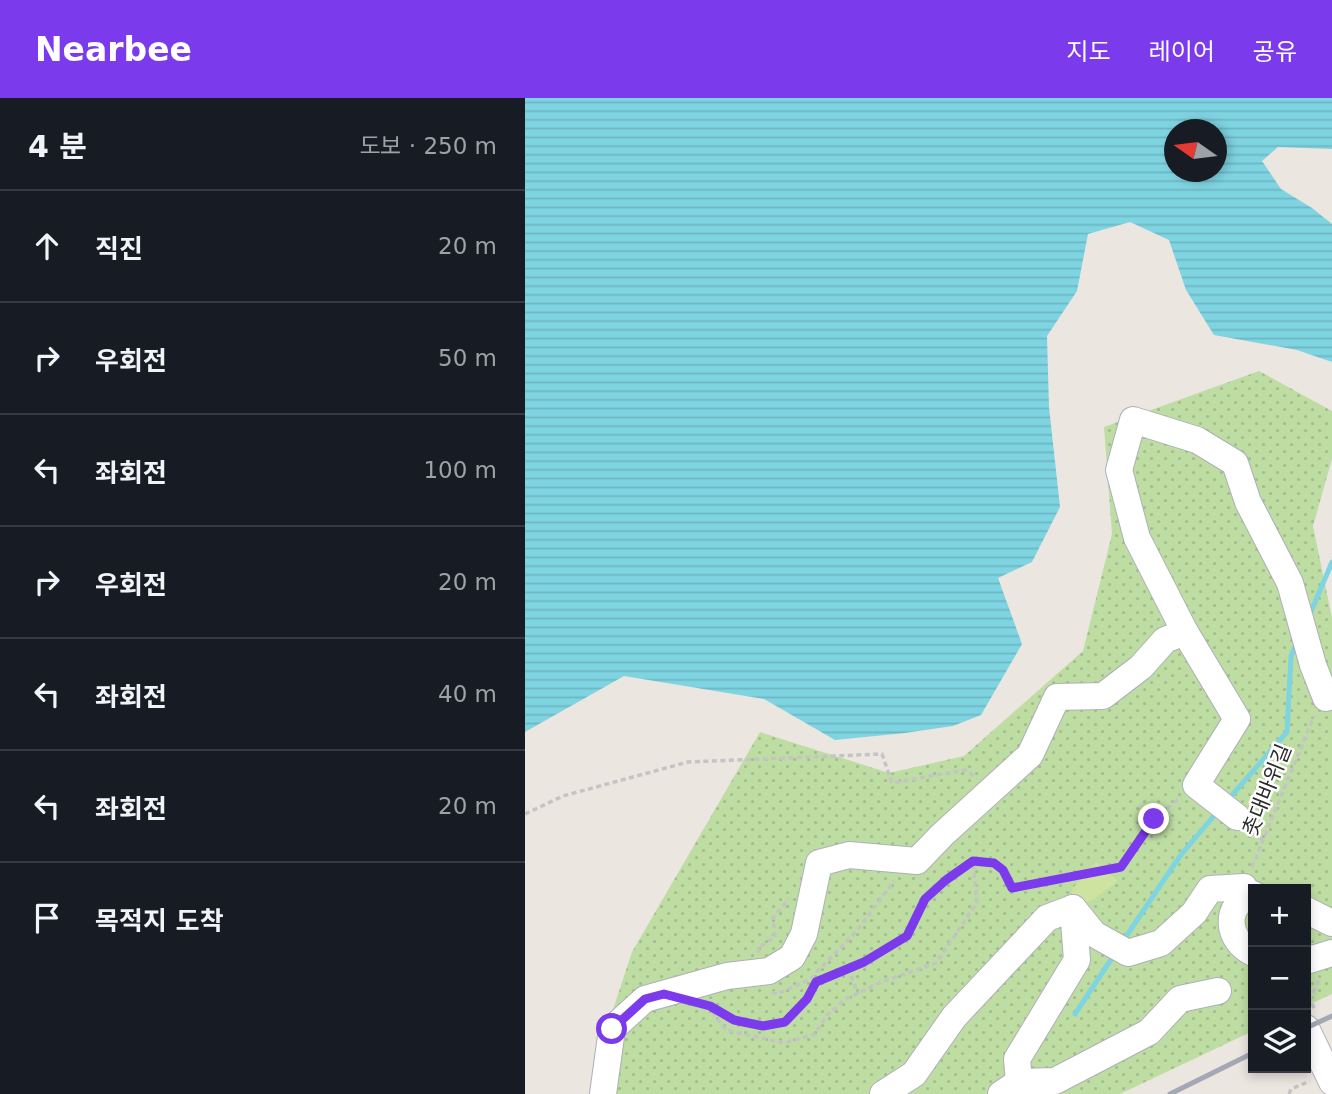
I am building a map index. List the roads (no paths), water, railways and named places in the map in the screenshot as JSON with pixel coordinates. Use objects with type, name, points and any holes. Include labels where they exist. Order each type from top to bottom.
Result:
[{"type":"street","points":[[1237,817],[1196,785],[1237,719],[1185,632],[1137,538],[1119,472],[1133,420],[1197,440],[1235,463],[1248,502],[1290,583],[1325,698]]},
{"type":"street","points":[[603,1094],[612,1029],[645,999],[727,976],[765,981],[769,971],[792,957],[804,934],[819,863],[849,855],[917,861],[1030,755],[1056,697],[1103,696],[1141,667],[1165,640],[1185,632]]},
{"type":"street","points":[[1073,908],[1094,934],[1116,947],[1161,943],[1194,913],[1210,889],[1248,890]]},
{"type":"street","points":[[1248,891],[1239,902],[1231,921],[1236,941],[1248,951]]},
{"type":"street","points":[[1073,908],[1077,960],[1017,1059],[1010,1088],[1055,1081],[1149,1032],[1180,999],[1218,991]]},
{"type":"street","points":[[883,1094],[914,1074],[954,1017],[1047,918],[1073,908]]},
{"type":"street","points":[[1311,912],[1332,923]]},
{"type":"street","points":[[1311,1022],[1332,1082]]},
{"type":"water","points":[[525,98],[1332,98],[1332,149],[1278,147],[1262,161],[1281,189],[1332,224],[1332,362],[1297,350],[1214,335],[1186,290],[1169,240],[1130,222],[1088,234],[1077,291],[1047,336],[1049,407],[1060,507],[1032,562],[998,578],[1022,644],[981,715],[953,726],[835,740],[764,699],[624,676],[525,732]]},
{"type":"waterway","points":[[1310,614],[1332,562]]},
{"type":"waterway","points":[[1227,801],[1287,732],[1291,656],[1297,642]]},
{"type":"waterway","points":[[1123,941],[1180,856],[1218,811]]},
{"type":"waterway","points":[[1075,1014],[1114,955]]},
{"type":"railway","points":[[1311,1026],[1332,1016]]},
{"type":"railway","points":[[1170,1094],[1248,1055]]}]
